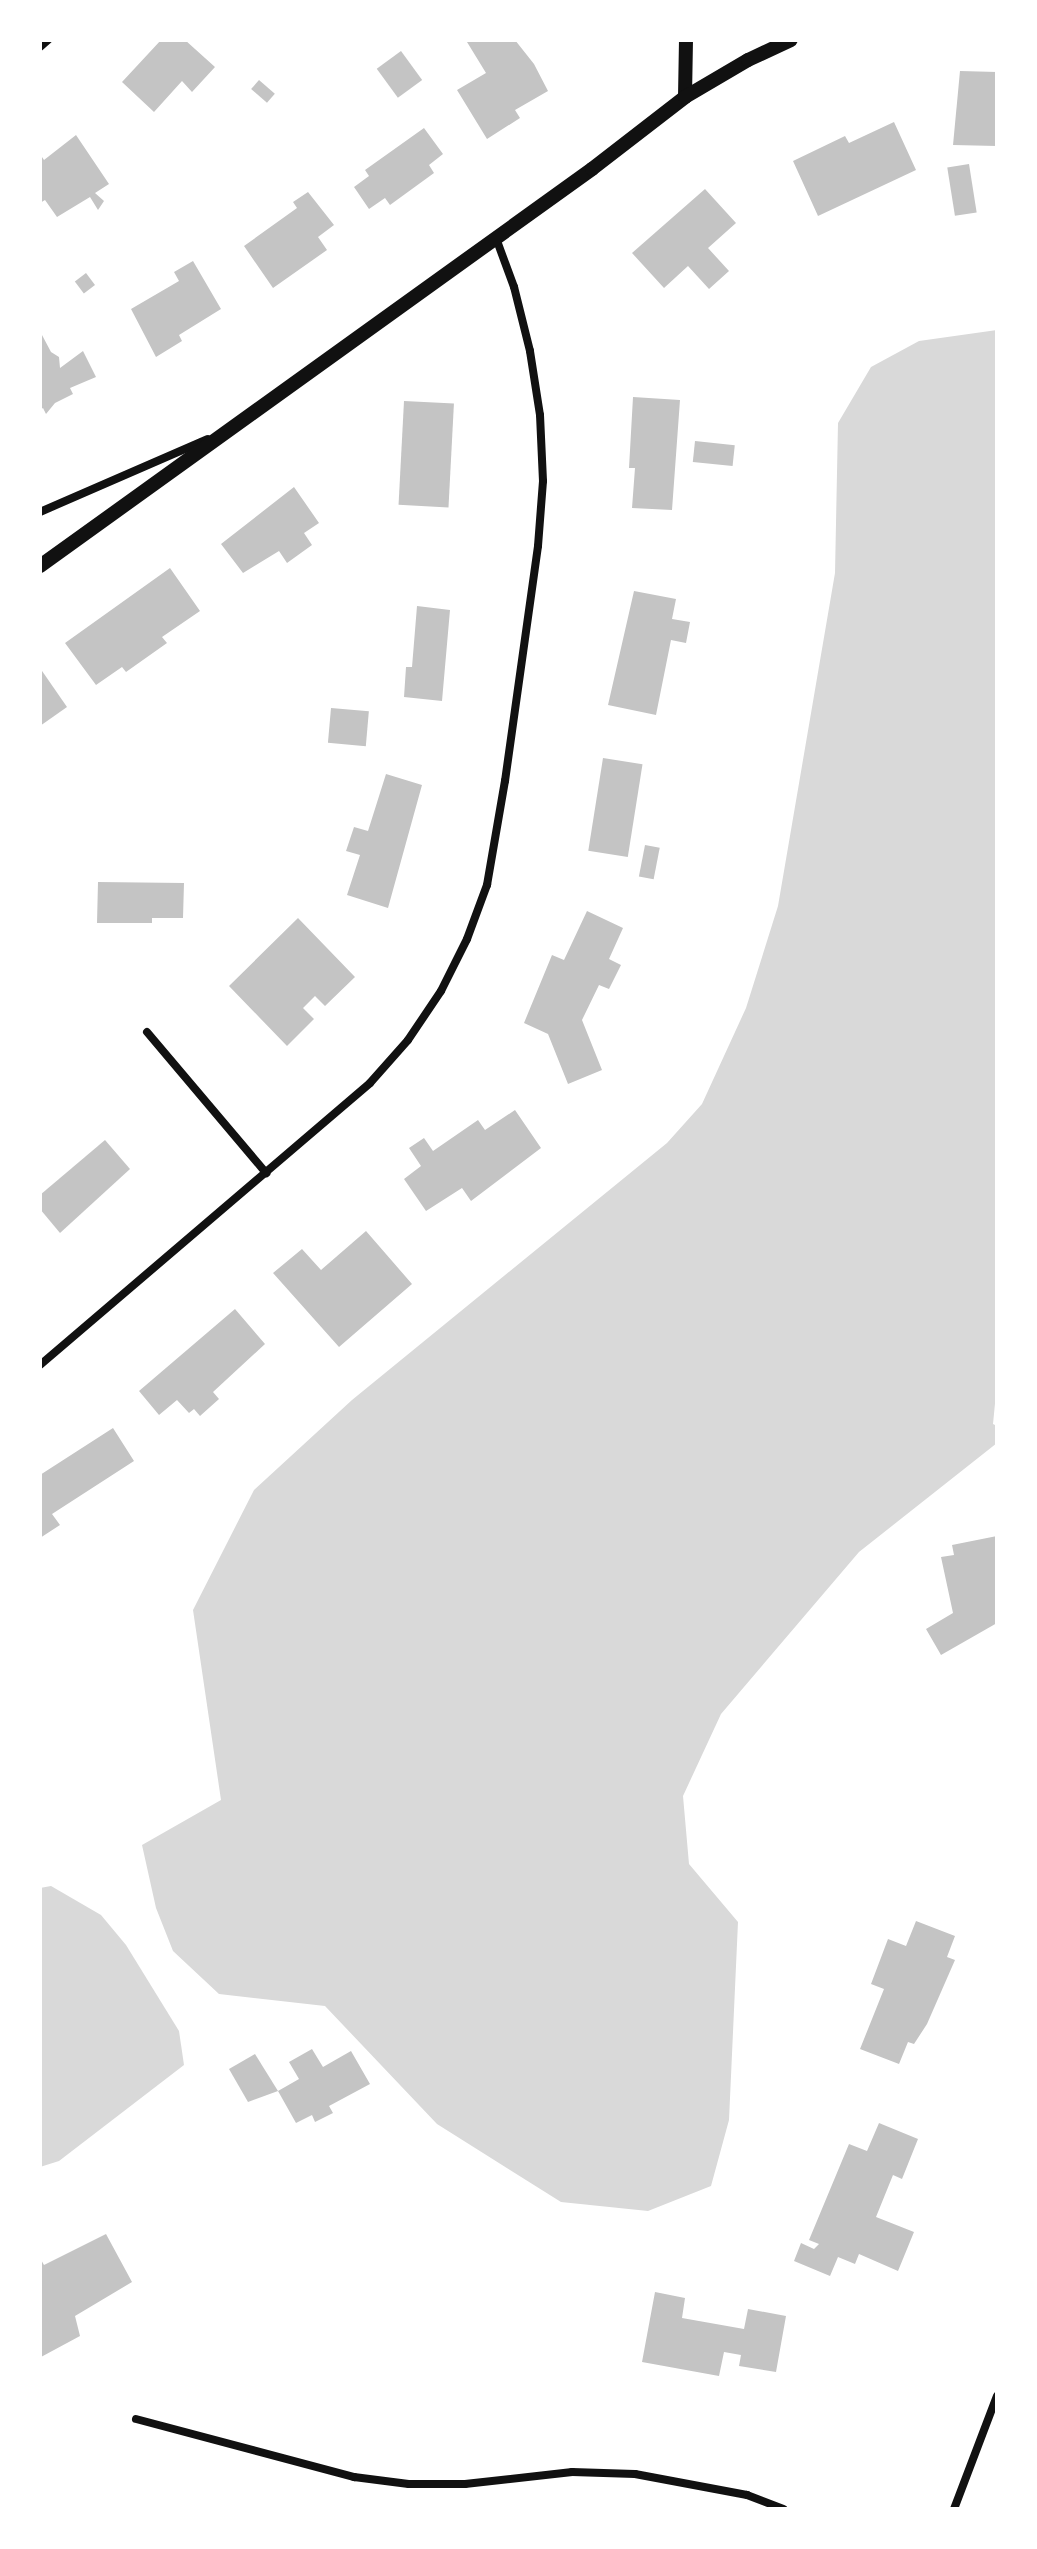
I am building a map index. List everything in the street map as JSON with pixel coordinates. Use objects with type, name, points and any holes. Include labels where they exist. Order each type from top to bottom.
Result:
[{"type":"street","points":[[40,47],[48,40]]},
{"type":"street","points":[[685,97],[686,40]]},
{"type":"street","points":[[40,566],[496,238],[685,97],[748,60],[791,40]]},
{"type":"street","points":[[40,1365],[370,1083],[408,1040],[441,991],[460,952],[487,885],[538,546],[543,481],[540,415],[530,351],[514,287],[496,238]]},
{"type":"street","points":[[40,512],[116,482],[231,429]]},
{"type":"street","points":[[147,1032],[266,1173]]},
{"type":"street","points":[[954,2509],[997,2396]]},
{"type":"street","points":[[136,2419],[354,2477],[409,2484],[465,2484],[572,2472],[635,2474],[747,2495],[783,2509]]},
{"type":"shaded area","points":[[997,330],[997,1383],[993,1424],[997,1426],[997,1443],[859,1552],[721,1714],[683,1796],[689,1864],[738,1922],[729,2120],[711,2186],[648,2211],[561,2202],[437,2124],[325,2006],[219,1994],[173,1951],[156,1908],[142,1845],[221,1800],[193,1610],[254,1490],[352,1400],[667,1143],[702,1104],[746,1008],[778,906],[835,573],[838,423],[871,367],[919,341]]},
{"type":"shaded area","points":[[51,1886],[101,1915],[126,1945],[179,2031],[184,2065],[59,2161],[40,2167],[40,1888]]},
{"type":"building","points":[[161,40],[185,40],[215,67],[192,92],[182,81],[154,112],[122,82]]},
{"type":"building","points":[[515,40],[534,64],[548,91],[515,110],[520,118],[487,139],[457,90],[486,73],[467,42]]},
{"type":"building","points":[[401,51],[422,80],[398,98],[377,69]]},
{"type":"building","points":[[960,71],[997,72],[997,146],[953,145]]},
{"type":"building","points":[[259,80],[275,94],[267,103],[251,89]]},
{"type":"building","points":[[894,122],[916,170],[818,216],[793,161],[845,136],[849,143]]},
{"type":"building","points":[[424,128],[443,154],[429,165],[434,173],[390,205],[385,198],[369,209],[354,187],[369,176],[365,170]]},
{"type":"building","points":[[76,135],[109,184],[95,193],[104,201],[98,210],[90,197],[57,217],[45,200],[40,203],[40,154],[44,160]]},
{"type":"building","points":[[969,164],[977,212],[955,216],[947,167]]},
{"type":"building","points":[[705,189],[736,223],[708,248],[729,271],[709,289],[688,266],[664,288],[632,253]]},
{"type":"building","points":[[308,192],[334,225],[318,237],[327,250],[273,288],[244,246],[297,208],[293,202]]},
{"type":"building","points":[[193,261],[221,309],[179,335],[182,341],[156,357],[131,309],[179,281],[174,272]]},
{"type":"building","points":[[86,273],[95,285],[84,293],[75,281]]},
{"type":"building","points":[[42,335],[51,352],[59,357],[60,368],[83,351],[96,377],[70,388],[73,394],[55,403],[46,414],[43,408],[40,410]]},
{"type":"building","points":[[633,397],[680,400],[672,510],[632,508],[635,468],[629,468]]},
{"type":"building","points":[[404,401],[454,404],[448,507],[399,505]]},
{"type":"building","points":[[695,441],[735,445],[733,466],[693,462]]},
{"type":"building","points":[[294,487],[319,523],[304,533],[312,545],[287,563],[279,551],[243,573],[221,544]]},
{"type":"building","points":[[170,568],[200,611],[162,637],[167,643],[126,672],[122,667],[96,685],[65,643]]},
{"type":"building","points":[[634,591],[676,599],[672,619],[690,622],[686,643],[671,640],[656,715],[608,705]]},
{"type":"building","points":[[417,606],[450,610],[442,701],[404,697],[406,667],[412,667]]},
{"type":"building","points":[[40,668],[67,707],[40,726]]},
{"type":"building","points":[[331,708],[369,711],[366,746],[328,743]]},
{"type":"building","points":[[603,758],[643,764],[628,857],[588,851]]},
{"type":"building","points":[[386,774],[422,785],[388,908],[347,895],[360,855],[346,851],[354,827],[368,831]]},
{"type":"building","points":[[645,845],[660,848],[654,879],[639,876]]},
{"type":"building","points":[[98,882],[184,883],[183,918],[152,918],[152,923],[97,923]]},
{"type":"building","points":[[587,911],[623,928],[609,959],[621,965],[609,989],[599,985],[582,1020],[602,1070],[568,1084],[548,1034],[524,1023],[552,955],[564,960]]},
{"type":"building","points":[[298,918],[355,977],[325,1006],[315,996],[303,1008],[314,1019],[287,1046],[229,986]]},
{"type":"building","points":[[515,1110],[541,1148],[471,1201],[462,1188],[426,1211],[404,1179],[421,1166],[409,1148],[424,1138],[433,1151],[478,1120],[485,1130]]},
{"type":"building","points":[[105,1140],[130,1169],[60,1233],[40,1209],[40,1195]]},
{"type":"building","points":[[366,1231],[412,1284],[339,1347],[273,1273],[302,1249],[321,1270]]},
{"type":"building","points":[[235,1309],[265,1344],[213,1392],[219,1399],[200,1416],[194,1409],[189,1413],[177,1400],[159,1415],[139,1391]]},
{"type":"building","points":[[113,1428],[134,1461],[52,1514],[60,1525],[40,1538],[40,1475]]},
{"type":"building","points":[[997,1536],[997,1623],[941,1655],[926,1629],[953,1613],[941,1557],[954,1555],[952,1545]]},
{"type":"building","points":[[916,1921],[955,1936],[947,1957],[955,1960],[927,2024],[914,2044],[908,2042],[899,2064],[860,2049],[884,1989],[871,1984],[888,1939],[906,1946]]},
{"type":"building","points":[[312,2049],[323,2067],[351,2051],[370,2084],[329,2106],[333,2113],[315,2122],[312,2115],[296,2123],[278,2091],[299,2079],[289,2062]]},
{"type":"building","points":[[255,2054],[278,2091],[248,2102],[229,2069]]},
{"type":"building","points":[[879,2123],[918,2139],[902,2179],[893,2175],[876,2217],[914,2232],[898,2271],[859,2254],[855,2264],[838,2257],[830,2276],[794,2261],[801,2243],[814,2249],[819,2244],[809,2240],[849,2144],[867,2151]]},
{"type":"building","points":[[106,2234],[132,2282],[75,2316],[80,2336],[41,2357],[40,2258],[44,2265]]},
{"type":"building","points":[[655,2292],[685,2298],[682,2318],[744,2329],[748,2309],[786,2316],[776,2372],[739,2366],[741,2355],[724,2352],[719,2376],[642,2362]]}]
